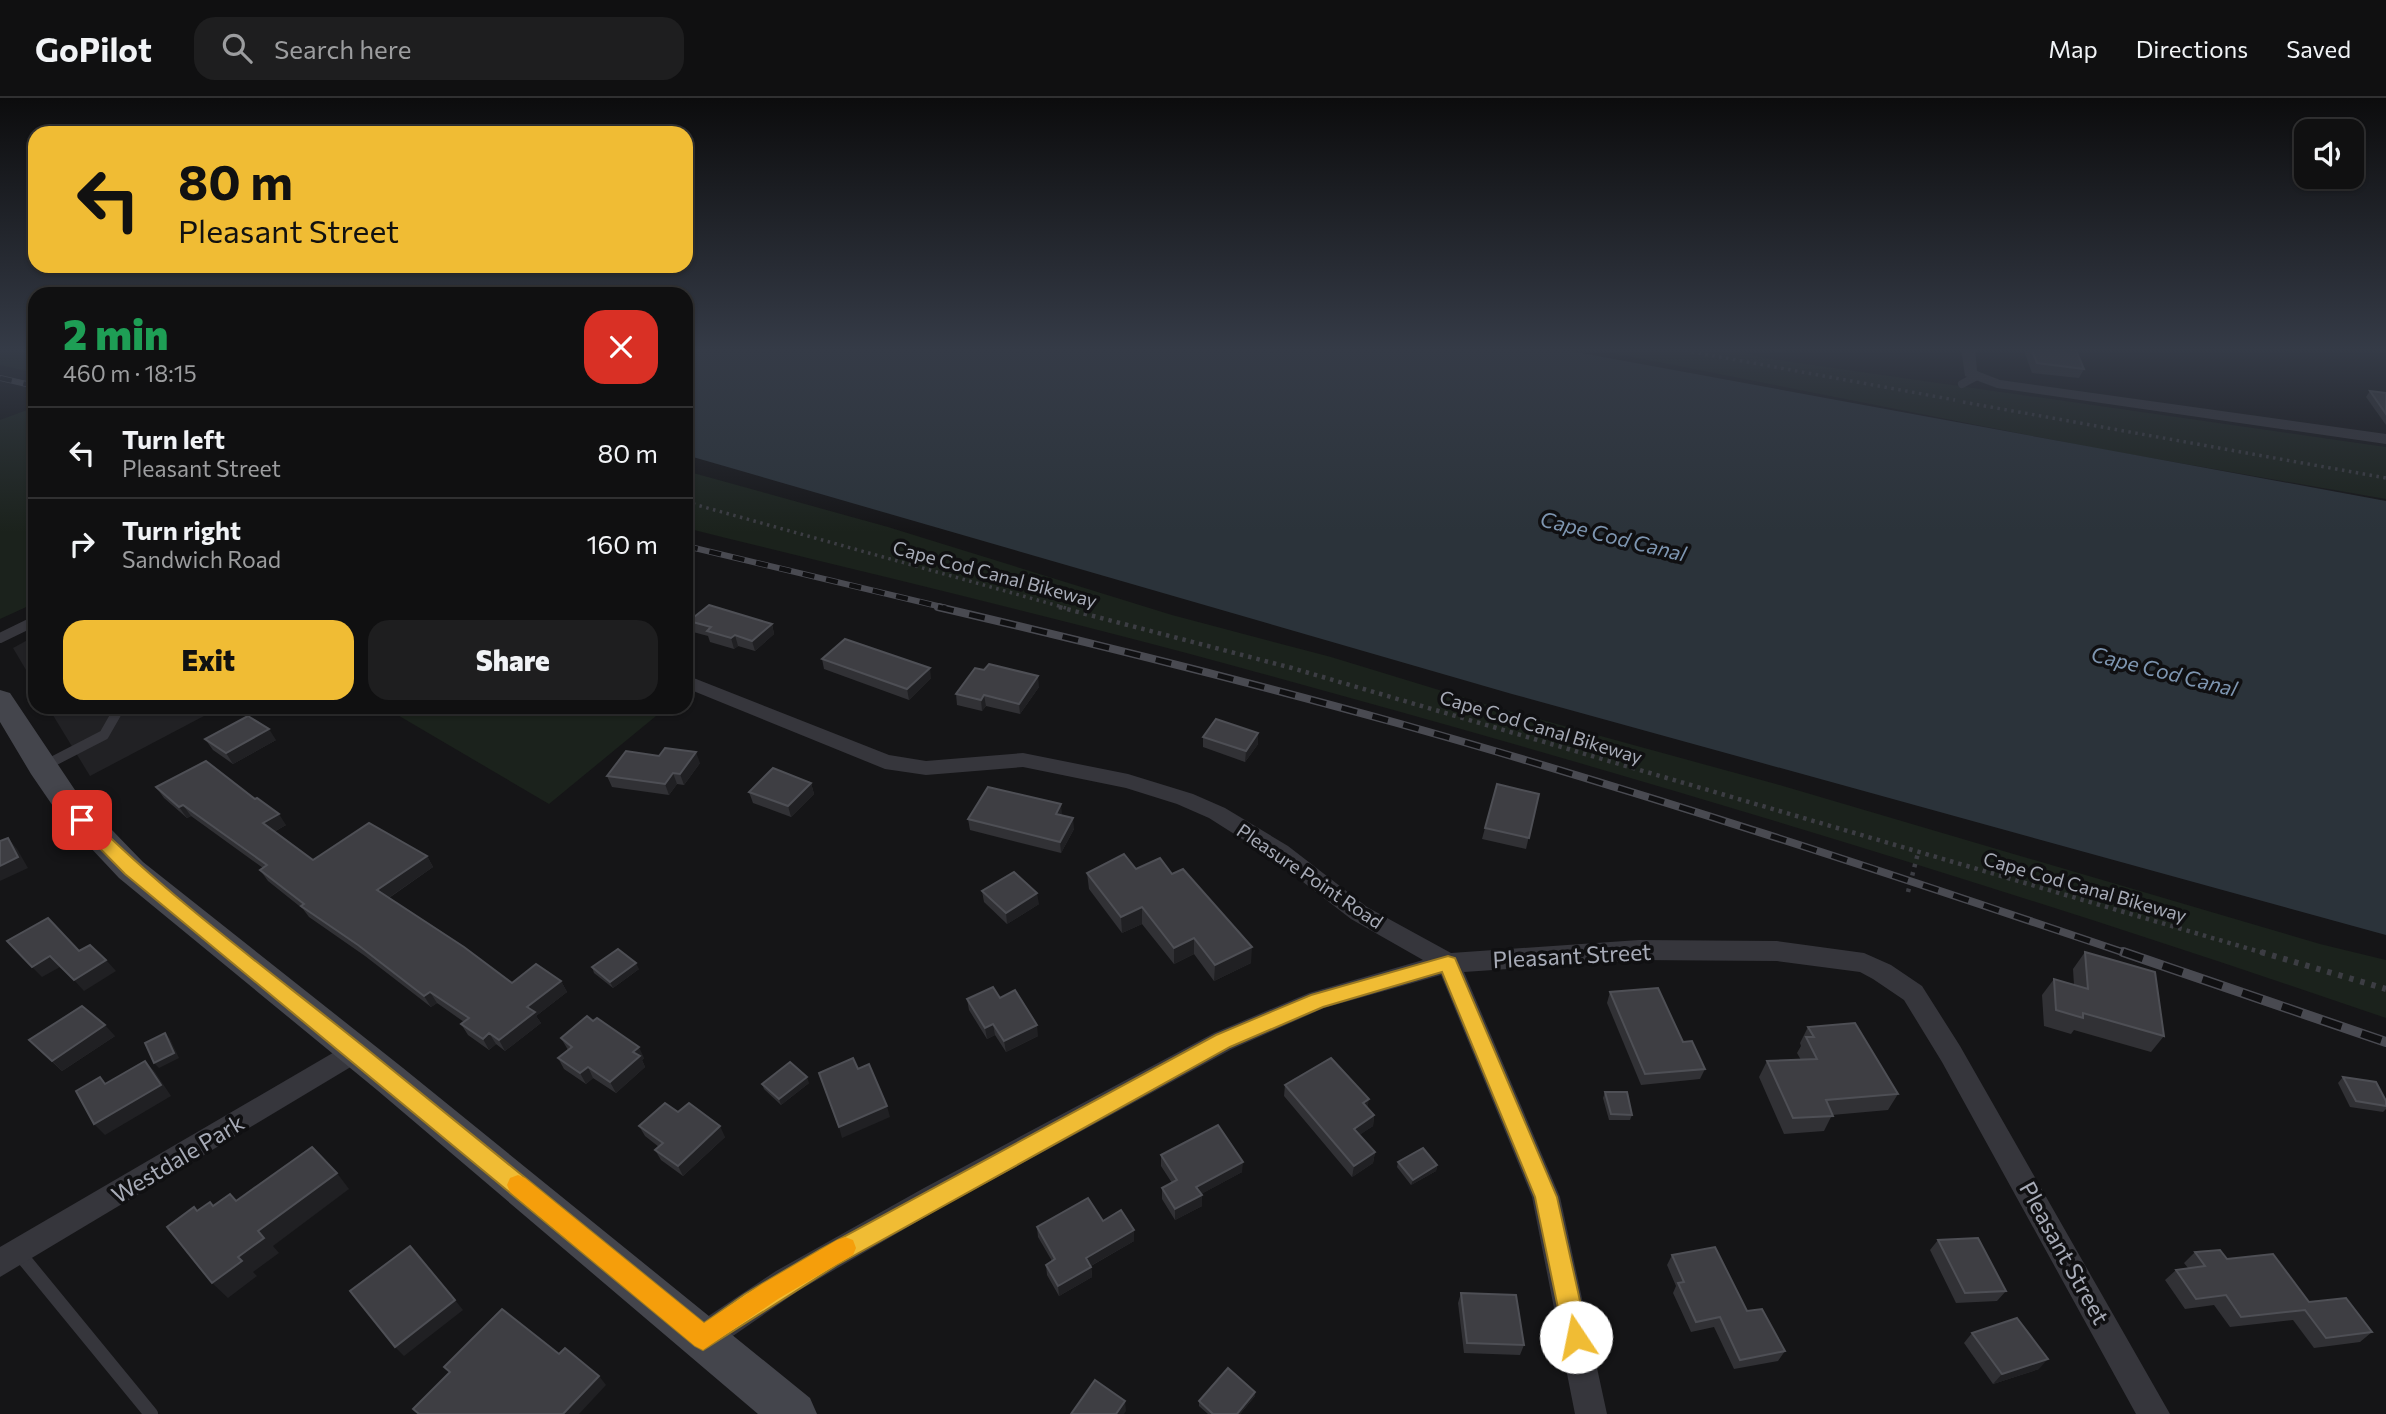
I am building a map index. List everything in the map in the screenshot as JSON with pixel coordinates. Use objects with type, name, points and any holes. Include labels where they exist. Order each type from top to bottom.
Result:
[{"type":"main road","points":[[0,699],[42,767],[75,812],[131,870],[355,1051],[793,1414]]},
{"type":"street","points":[[2168,409],[2386,439]]},
{"type":"street","name":"Pleasure Point Road","points":[[693,684],[885,762],[926,768],[1040,761],[1128,781],[1185,799],[1217,813],[1269,845],[1359,913],[1448,963]]},
{"type":"street","name":"Pleasant Street","points":[[703,1338],[753,1302],[809,1268],[1223,1041],[1318,1000],[1448,963],[1639,950],[1777,951],[1864,963],[1913,993],[1951,1054],[2154,1414]]},
{"type":"street","points":[[1448,963],[1546,1197],[1591,1414]]},
{"type":"street","name":"Westdale Park","points":[[9,1258],[355,1051]]},
{"type":"lane","points":[[0,638],[28,624]]},
{"type":"lane","points":[[42,767],[104,735],[116,714]]},
{"type":"lane","points":[[9,1258],[151,1414]]},
{"type":"path","points":[[2009,409],[2386,478]]},
{"type":"path","name":"Cape Cod Canal Bikeway","points":[[693,504],[996,590],[1292,668],[2386,989]]},
{"type":"path","points":[[1908,892],[1918,853]]},
{"type":"shaded area","points":[[1898,409],[2123,409],[2386,447],[2386,499],[2094,448]]},
{"type":"shaded area","points":[[28,410],[28,606],[0,619],[0,420]]},
{"type":"shaded area","points":[[693,473],[888,527],[1172,615],[1331,657],[1498,708],[1776,784],[2320,944],[2386,960],[2386,1018],[2101,923],[1815,833],[1383,707],[1031,613],[693,530]]},
{"type":"shaded area","points":[[28,640],[28,673],[13,648]]},
{"type":"shaded area","points":[[52,714],[208,714],[90,776]]},
{"type":"shaded area","points":[[396,714],[658,714],[549,804]]},
{"type":"water","name":"Cape Cod Canal","points":[[693,409],[1888,409],[2386,501],[2386,935],[1512,694],[693,457]]},
{"type":"building","points":[[709,605],[772,624],[752,641],[735,635],[731,638],[707,631],[711,627],[693,622],[693,618]]},
{"type":"building","points":[[845,639],[930,668],[907,689],[822,659]]},
{"type":"building","points":[[989,664],[1038,676],[1019,704],[984,695],[981,700],[956,694],[975,668],[984,670]]},
{"type":"building","points":[[248,716],[269,729],[226,753],[205,739]]},
{"type":"building","points":[[1216,719],[1258,733],[1246,751],[1203,737]]},
{"type":"building","points":[[665,748],[696,752],[680,774],[673,773],[665,784],[607,776],[626,751],[659,756]]},
{"type":"building","points":[[206,761],[279,814],[263,823],[313,860],[369,823],[427,856],[377,890],[464,947],[512,983],[536,964],[561,981],[527,1007],[535,1012],[499,1040],[489,1033],[483,1039],[461,1024],[469,1018],[430,992],[424,996],[358,945],[301,906],[304,904],[260,870],[267,865],[183,805],[179,807],[156,787]]},
{"type":"building","points":[[773,768],[811,783],[788,806],[749,792]]},
{"type":"building","points":[[1497,784],[1539,794],[1529,838],[1485,828]]},
{"type":"building","points":[[988,787],[1061,804],[1056,814],[1073,818],[1060,842],[968,819]]},
{"type":"building","points":[[8,838],[18,857],[0,866],[0,841]]},
{"type":"building","points":[[1124,854],[1136,869],[1160,858],[1172,874],[1183,869],[1252,947],[1215,965],[1194,938],[1174,948],[1142,907],[1121,917],[1087,873]]},
{"type":"building","points":[[1014,872],[1037,893],[1006,913],[982,891]]},
{"type":"building","points":[[48,918],[79,951],[90,945],[106,960],[74,980],[50,956],[32,967],[7,941]]},
{"type":"building","points":[[618,949],[636,963],[610,982],[592,967]]},
{"type":"building","points":[[2085,952],[2155,972],[2164,1036],[2083,1013],[2083,1018],[2056,1010],[2054,979],[2088,989]]},
{"type":"building","points":[[993,987],[1000,998],[1015,990],[1037,1025],[1004,1041],[993,1024],[985,1028],[967,999]]},
{"type":"building","points":[[1658,988],[1683,1042],[1692,1041],[1705,1069],[1645,1074],[1610,992]]},
{"type":"building","points":[[82,1006],[105,1025],[52,1061],[29,1040]]},
{"type":"building","points":[[587,1016],[593,1021],[597,1018],[639,1047],[633,1052],[640,1056],[610,1082],[588,1067],[580,1073],[558,1058],[572,1047],[561,1038]]},
{"type":"building","points":[[1855,1023],[1898,1094],[1826,1100],[1833,1116],[1793,1118],[1767,1061],[1817,1059],[1806,1037],[1814,1037],[1808,1027]]},
{"type":"building","points":[[165,1033],[174,1053],[154,1063],[145,1043]]},
{"type":"building","points":[[853,1058],[858,1069],[869,1064],[887,1106],[839,1127],[819,1073]]},
{"type":"building","points":[[1331,1058],[1369,1099],[1363,1103],[1374,1115],[1354,1129],[1375,1152],[1354,1166],[1285,1085]]},
{"type":"building","points":[[145,1061],[161,1085],[94,1124],[76,1091],[100,1077],[105,1084]]},
{"type":"building","points":[[790,1062],[807,1077],[779,1099],[762,1084]]},
{"type":"building","points":[[2343,1077],[2376,1082],[2386,1106],[2356,1101]]},
{"type":"building","points":[[1605,1092],[1627,1092],[1632,1115],[1611,1114]]},
{"type":"building","points":[[665,1103],[678,1112],[689,1103],[720,1126],[678,1166],[655,1150],[663,1143],[639,1126]]},
{"type":"building","points":[[1218,1125],[1243,1162],[1196,1187],[1202,1195],[1175,1209],[1162,1188],[1177,1180],[1161,1155]]},
{"type":"building","points":[[312,1147],[337,1173],[258,1231],[264,1238],[238,1257],[242,1261],[212,1283],[167,1227],[194,1207],[197,1211],[210,1202],[213,1206],[230,1194],[236,1201]]},
{"type":"building","points":[[1423,1148],[1437,1165],[1413,1180],[1398,1162]]},
{"type":"building","points":[[1088,1198],[1103,1221],[1121,1210],[1134,1230],[1086,1258],[1091,1267],[1058,1286],[1046,1265],[1055,1259],[1037,1227]]},
{"type":"building","points":[[1978,1238],[2006,1291],[1965,1293],[1938,1240]]},
{"type":"building","points":[[410,1246],[455,1300],[395,1347],[350,1291]]},
{"type":"building","points":[[1715,1247],[1747,1311],[1762,1309],[1785,1351],[1740,1360],[1720,1317],[1696,1322],[1678,1283],[1684,1282],[1672,1255]]},
{"type":"building","points":[[2220,1250],[2227,1259],[2273,1254],[2309,1302],[2346,1298],[2372,1332],[2326,1338],[2305,1310],[2241,1317],[2226,1295],[2196,1299],[2176,1270],[2205,1266],[2195,1252]]},
{"type":"building","points":[[1461,1293],[1516,1295],[1524,1345],[1467,1343]]},
{"type":"building","points":[[502,1309],[559,1354],[565,1348],[599,1376],[563,1414],[419,1414],[413,1409],[450,1372],[444,1367]]},
{"type":"building","points":[[2017,1318],[2048,1359],[2002,1374],[1972,1333]]},
{"type":"building","points":[[1228,1368],[1255,1392],[1237,1414],[1213,1414],[1199,1401]]},
{"type":"building","points":[[1095,1380],[1125,1401],[1116,1414],[1071,1414]]},
{"type":"railway","points":[[693,548],[946,608]]},
{"type":"railway","points":[[938,607],[1226,677],[1489,749],[1764,834],[2128,954]]},
{"type":"railway","points":[[2123,952],[2386,1042]]},
{"type":"slow traffic","points":[[518,1185],[703,1338],[753,1302],[845,1248]]},
{"type":"route","points":[[82,820],[131,870],[179,911],[355,1051],[703,1338],[753,1302],[829,1257],[1223,1041],[1318,1000],[1448,963],[1546,1197],[1576,1337]]}]
